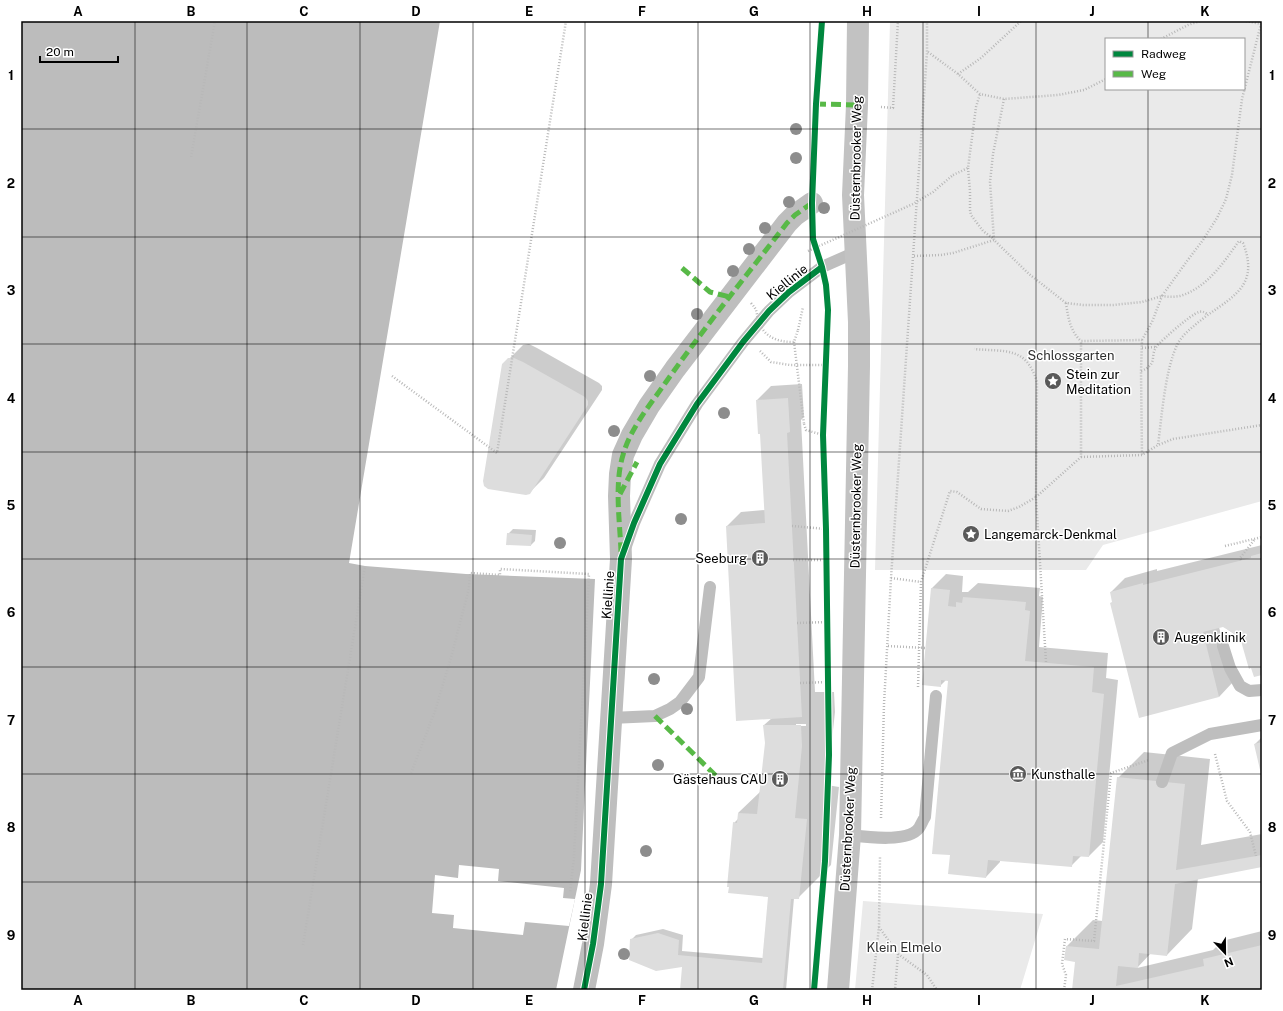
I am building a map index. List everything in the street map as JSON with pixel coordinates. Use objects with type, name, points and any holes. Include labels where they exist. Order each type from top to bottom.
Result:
[{"type":"street","name":"Düsternbrooker Weg","points":[[838,990],[850,835],[859,366],[859,322],[853,195],[857,105],[858,21]]},
{"type":"street","name":"Kiellinie","points":[[584,990],[593,944],[601,884],[621,559],[619,496],[623,455],[632,435],[649,406],[680,363],[787,223],[795,214],[812,203]]},
{"type":"street","name":"Kiellinie","points":[[619,496],[637,462]]},
{"type":"lane","name":"Kiellinie","points":[[621,559],[634,523],[660,464],[697,404],[746,338],[769,311],[789,292],[822,267],[856,252]]},
{"type":"lane","points":[[611,718],[655,716],[670,709],[680,702],[685,696],[699,677],[710,587]]},
{"type":"lane","points":[[1223,646],[1230,668],[1240,686],[1249,691],[1262,690]]},
{"type":"lane","points":[[850,835],[881,838],[908,835],[919,829],[924,816],[936,696]]},
{"type":"lane","points":[[1162,782],[1172,753],[1210,734],[1262,725]]},
{"type":"path","points":[[191,157],[215,21]]},
{"type":"path","points":[[392,376],[497,453],[566,21]]},
{"type":"path","points":[[893,108],[898,21]]},
{"type":"path","points":[[872,990],[879,927],[884,704],[891,578],[914,256],[927,52],[927,21]]},
{"type":"path","points":[[958,74],[981,58],[1021,21]]},
{"type":"path","points":[[1163,38],[1188,24],[1200,21]]},
{"type":"path","points":[[1245,88],[1262,24],[1246,21]]},
{"type":"path","points":[[927,52],[958,74],[980,94],[1004,99],[1058,95],[1084,90],[1105,80]]},
{"type":"path","points":[[1142,455],[1142,340],[1152,322],[1162,296],[1203,240],[1217,218],[1226,199],[1232,175],[1244,90]]},
{"type":"path","points":[[980,94],[976,107],[968,168],[971,215],[983,231],[1014,260],[1066,303],[1083,305],[1113,305],[1142,302],[1162,296],[1180,296],[1199,286],[1208,279],[1226,260],[1239,241],[1243,243],[1246,250],[1249,268],[1245,283],[1236,294],[1208,314],[1187,332],[1179,342],[1171,360],[1158,444]]},
{"type":"path","points":[[994,240],[990,182],[993,154],[1004,99]]},
{"type":"path","points":[[808,251],[913,204],[932,192],[953,175],[968,168]]},
{"type":"path","points":[[914,256],[941,255],[994,240]]},
{"type":"path","points":[[805,300],[794,342],[804,424],[806,430],[823,435]]},
{"type":"path","points":[[750,303],[757,310],[761,327],[765,333],[776,340],[794,342]]},
{"type":"path","points":[[1066,303],[1069,322],[1077,337],[1081,341],[1080,456]]},
{"type":"path","points":[[1141,371],[1148,369],[1153,362],[1156,347],[1191,316],[1199,312],[1208,314]]},
{"type":"path","points":[[746,338],[771,362],[790,365],[826,365]]},
{"type":"path","points":[[1081,341],[1142,340]]},
{"type":"path","points":[[1142,348],[1156,347]]},
{"type":"path","points":[[974,349],[1018,354],[1033,369],[1037,382],[1036,497],[1046,662]]},
{"type":"path","points":[[936,696],[918,690],[921,582],[950,490],[957,492],[981,510],[1008,511],[1019,507],[1036,497],[1080,456],[1142,455],[1158,444],[1173,439],[1262,425]]},
{"type":"path","points":[[792,526],[826,529]]},
{"type":"path","points":[[1225,546],[1262,537]]},
{"type":"path","points":[[1241,560],[1240,558],[1256,539]]},
{"type":"path","points":[[794,560],[827,560]]},
{"type":"path","points":[[303,945],[365,566]]},
{"type":"path","points":[[411,773],[435,711],[452,654],[469,588],[470,573],[500,575],[500,569],[589,574],[575,843],[570,893]]},
{"type":"path","points":[[891,578],[921,582]]},
{"type":"path","points":[[797,622],[827,622]]},
{"type":"path","points":[[888,646],[925,648]]},
{"type":"path","points":[[800,683],[828,682]]},
{"type":"path","points":[[1210,734],[1226,801],[1250,832],[1256,856]]},
{"type":"path","points":[[1064,990],[1066,975],[1062,964],[1065,939],[1094,941],[1111,773],[1172,753]]},
{"type":"path","points":[[879,927],[898,954],[927,975],[937,990]]},
{"type":"path","points":[[895,990],[898,954]]},
{"type":"green space","name":"Schlossgarten","points":[[890,21],[1262,21],[1262,501],[1103,545],[1086,570],[875,570]]},
{"type":"green space","name":"Klein Elmelo","points":[[863,901],[1043,914],[1020,990],[855,990]]},
{"type":"shaded area","points":[[21,21],[440,21],[349,563],[365,566],[466,574],[595,579],[581,870],[556,990],[21,990]]},
{"type":"pier","points":[[459,865],[499,869],[498,881],[564,888],[563,898],[575,899],[569,926],[525,922],[523,935],[453,928],[454,915],[432,913],[435,875],[458,878]]},
{"type":"building","points":[[508,358],[514,358],[523,362],[585,397],[588,401],[588,405],[530,494],[526,495],[488,489],[484,486],[483,481],[502,364]]},
{"type":"building","name":"Seeburg","points":[[788,398],[790,432],[787,433],[802,717],[736,721],[726,526],[765,523],[760,434],[758,434],[756,400]]},
{"type":"building","points":[[507,533],[532,535],[531,546],[506,545]]},
{"type":"building","name":"Augenklinik","points":[[1262,553],[1262,675],[1254,677],[1251,668],[1249,669],[1241,641],[1233,633],[1223,627],[1203,632],[1219,697],[1139,718],[1110,603],[1112,602],[1110,592],[1251,558],[1251,556]]},
{"type":"building","name":"Kunsthalle","points":[[931,588],[950,590],[948,606],[956,607],[956,602],[962,603],[963,597],[1026,602],[1025,610],[1030,611],[1025,661],[1094,667],[1092,692],[1104,694],[1089,857],[1073,856],[1072,867],[988,860],[986,878],[948,874],[950,855],[932,854],[948,681],[941,680],[941,687],[922,685]]},
{"type":"building","points":[[763,725],[801,725],[802,746],[795,818],[807,819],[799,899],[791,899],[783,990],[680,990],[682,967],[656,971],[629,960],[630,939],[658,933],[679,940],[678,955],[762,963],[768,897],[728,893],[729,887],[727,887],[733,822],[737,823],[738,813],[757,814],[765,743]]},
{"type":"building","points":[[1262,742],[1262,774],[1261,774],[1254,744]]},
{"type":"building","points":[[1117,777],[1185,784],[1176,870],[1262,855],[1262,867],[1175,884],[1167,956],[1139,953],[1138,968],[1118,966],[1116,986],[1204,966],[1203,959],[1262,945],[1262,990],[1072,990],[1075,962],[1064,960],[1066,946],[1099,949]]},
{"type":"marked path","points":[[816,104],[857,105]]},
{"type":"marked path","points":[[621,552],[618,503],[619,478],[620,466],[630,436],[647,408],[725,302],[787,223],[795,215],[812,203]]},
{"type":"marked path","points":[[682,268],[710,292],[730,297]]},
{"type":"marked path","points":[[620,494],[637,462]]},
{"type":"marked path","points":[[655,716],[719,779]]},
{"type":"cycle path","points":[[814,990],[825,861],[829,755],[826,529],[823,435],[828,310],[826,285],[813,239],[812,203],[816,104],[822,21]]},
{"type":"cycle path","points":[[584,990],[593,944],[601,884],[621,559],[634,523],[660,464],[697,404],[743,342],[769,311],[789,292],[822,267]]},
{"type":"place","name":"Stein zur Meditation","points":[[1053,381]]},
{"type":"place","name":"Langemarck-Denkmal","points":[[971,534]]},
{"type":"place","name":"Seeburg","points":[[760,558]]},
{"type":"place","name":"Augenklinik","points":[[1161,637]]},
{"type":"place","name":"Kunsthalle","points":[[1018,774]]},
{"type":"place","name":"Gästehaus CAU","points":[[780,779]]}]
